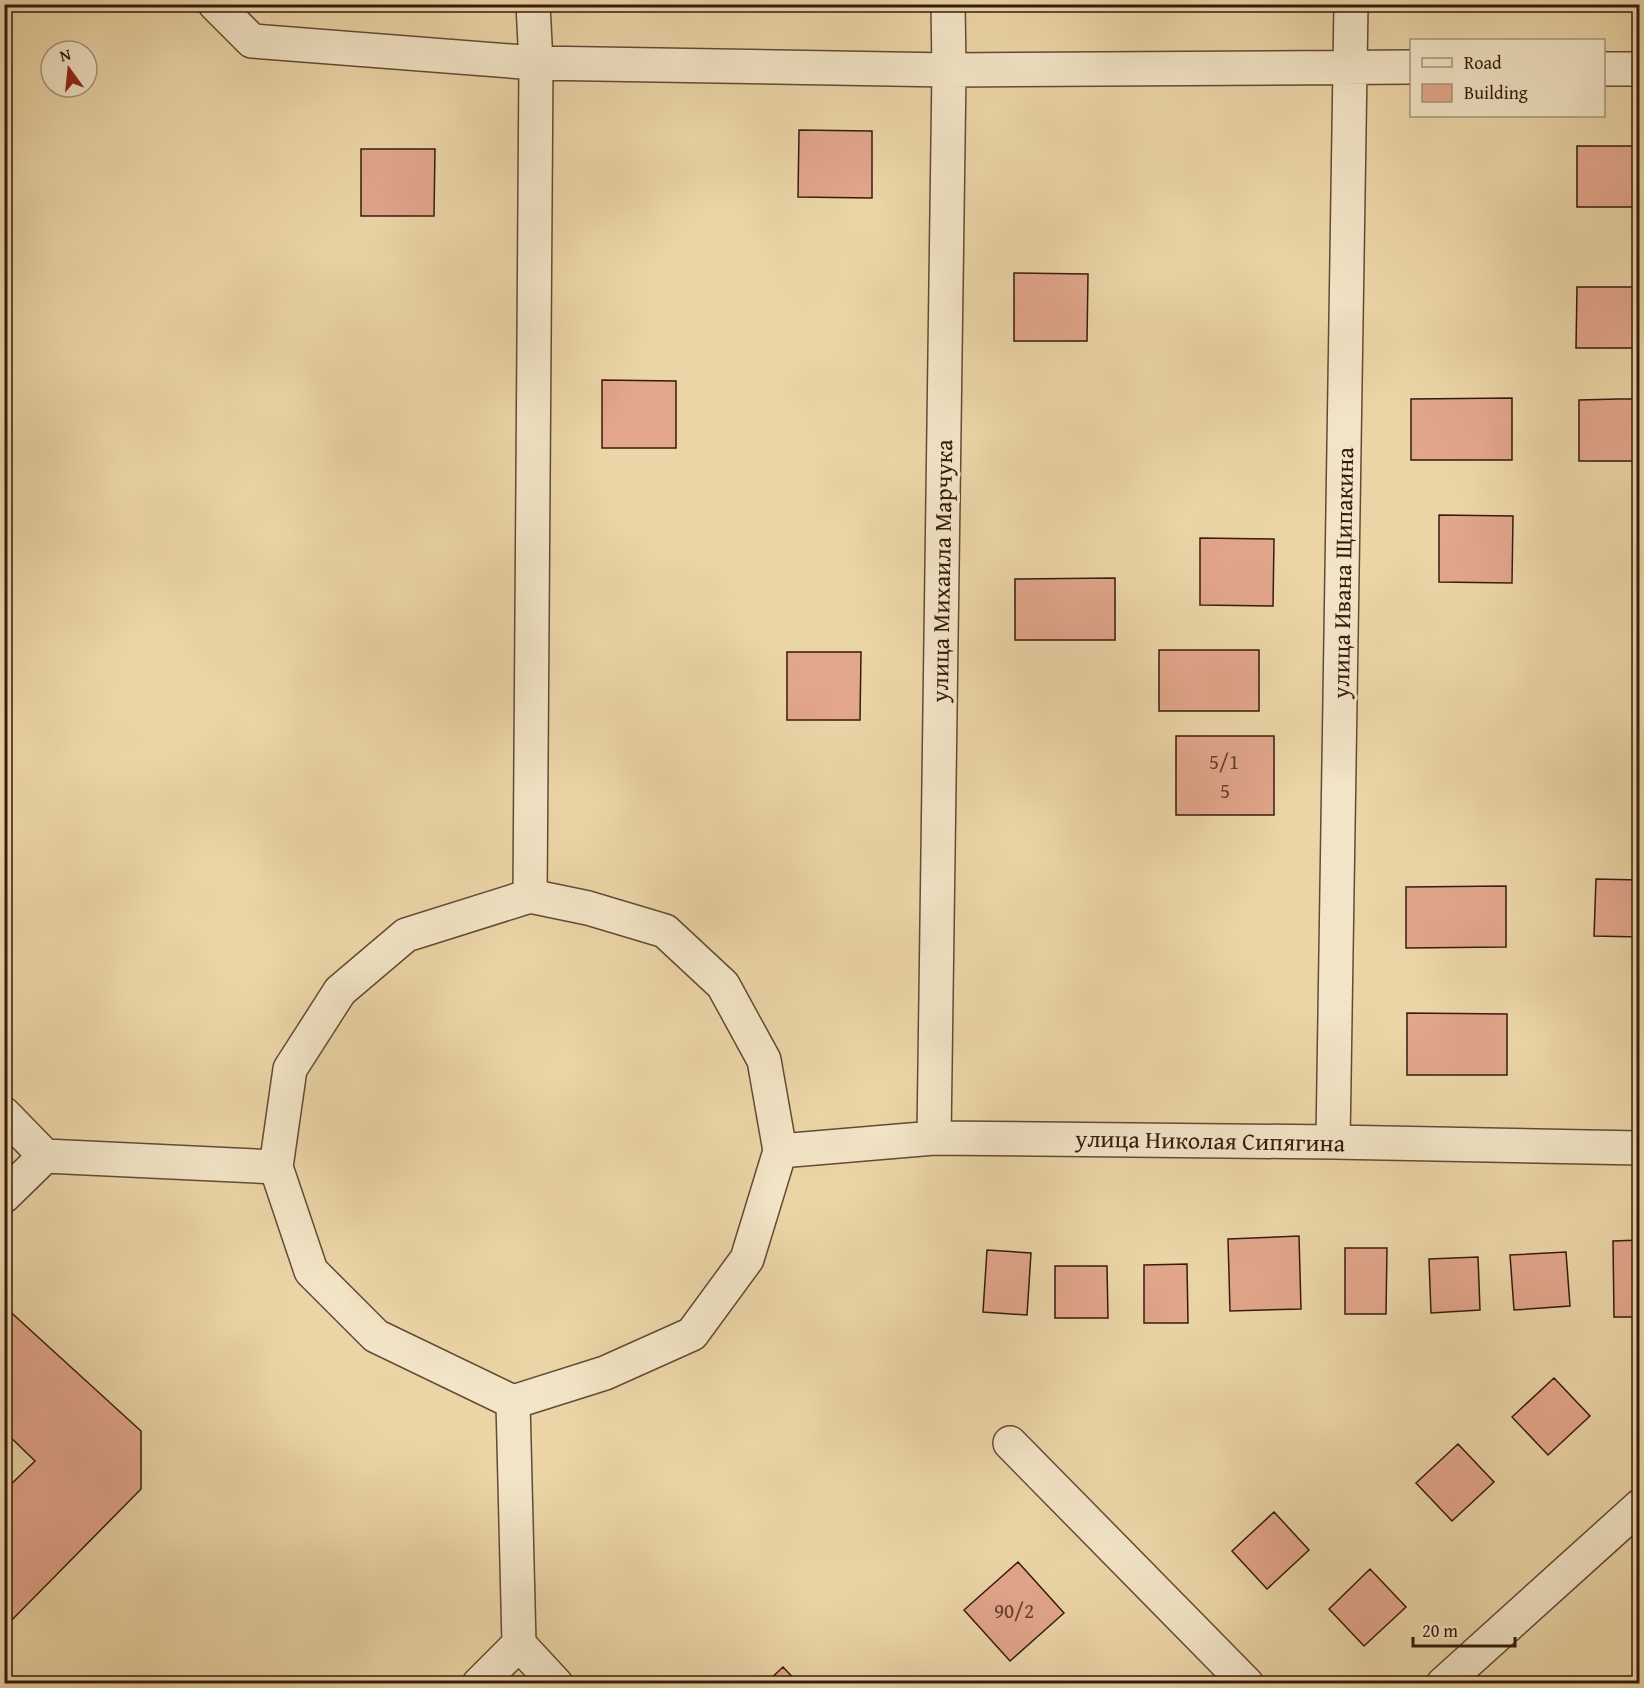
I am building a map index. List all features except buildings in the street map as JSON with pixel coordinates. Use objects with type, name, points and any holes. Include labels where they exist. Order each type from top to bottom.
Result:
[{"type":"street","points":[[215,4],[252,41],[536,63],[949,70],[1410,67]]},
{"type":"street","points":[[530,896],[536,63],[533,4]]},
{"type":"street","name":"улица Михаила Марчука","points":[[934,1138],[949,70],[948,4]]},
{"type":"street","name":"улица Ивана Щипакина","points":[[1334,1142],[1351,4]]},
{"type":"street","points":[[1605,69],[1640,69]]},
{"type":"street","points":[[530,896],[588,908],[665,931],[723,985],[764,1060],[780,1151],[747,1259],[692,1334],[604,1373],[513,1402],[376,1336],[310,1271],[276,1167],[290,1069],[340,991],[406,935],[530,896]]},
{"type":"street","points":[[4,1114],[45,1156],[276,1167]]},
{"type":"street","name":"улица Николая Сипягина","points":[[780,1151],[934,1138],[1640,1148]]},
{"type":"street","points":[[4,1196],[45,1156]]},
{"type":"street","points":[[513,1402],[519,1644],[556,1683]]},
{"type":"street","points":[[1010,1443],[1247,1683]]},
{"type":"street","points":[[1443,1683],[1640,1506]]},
{"type":"street","points":[[479,1683],[519,1644]]}]
